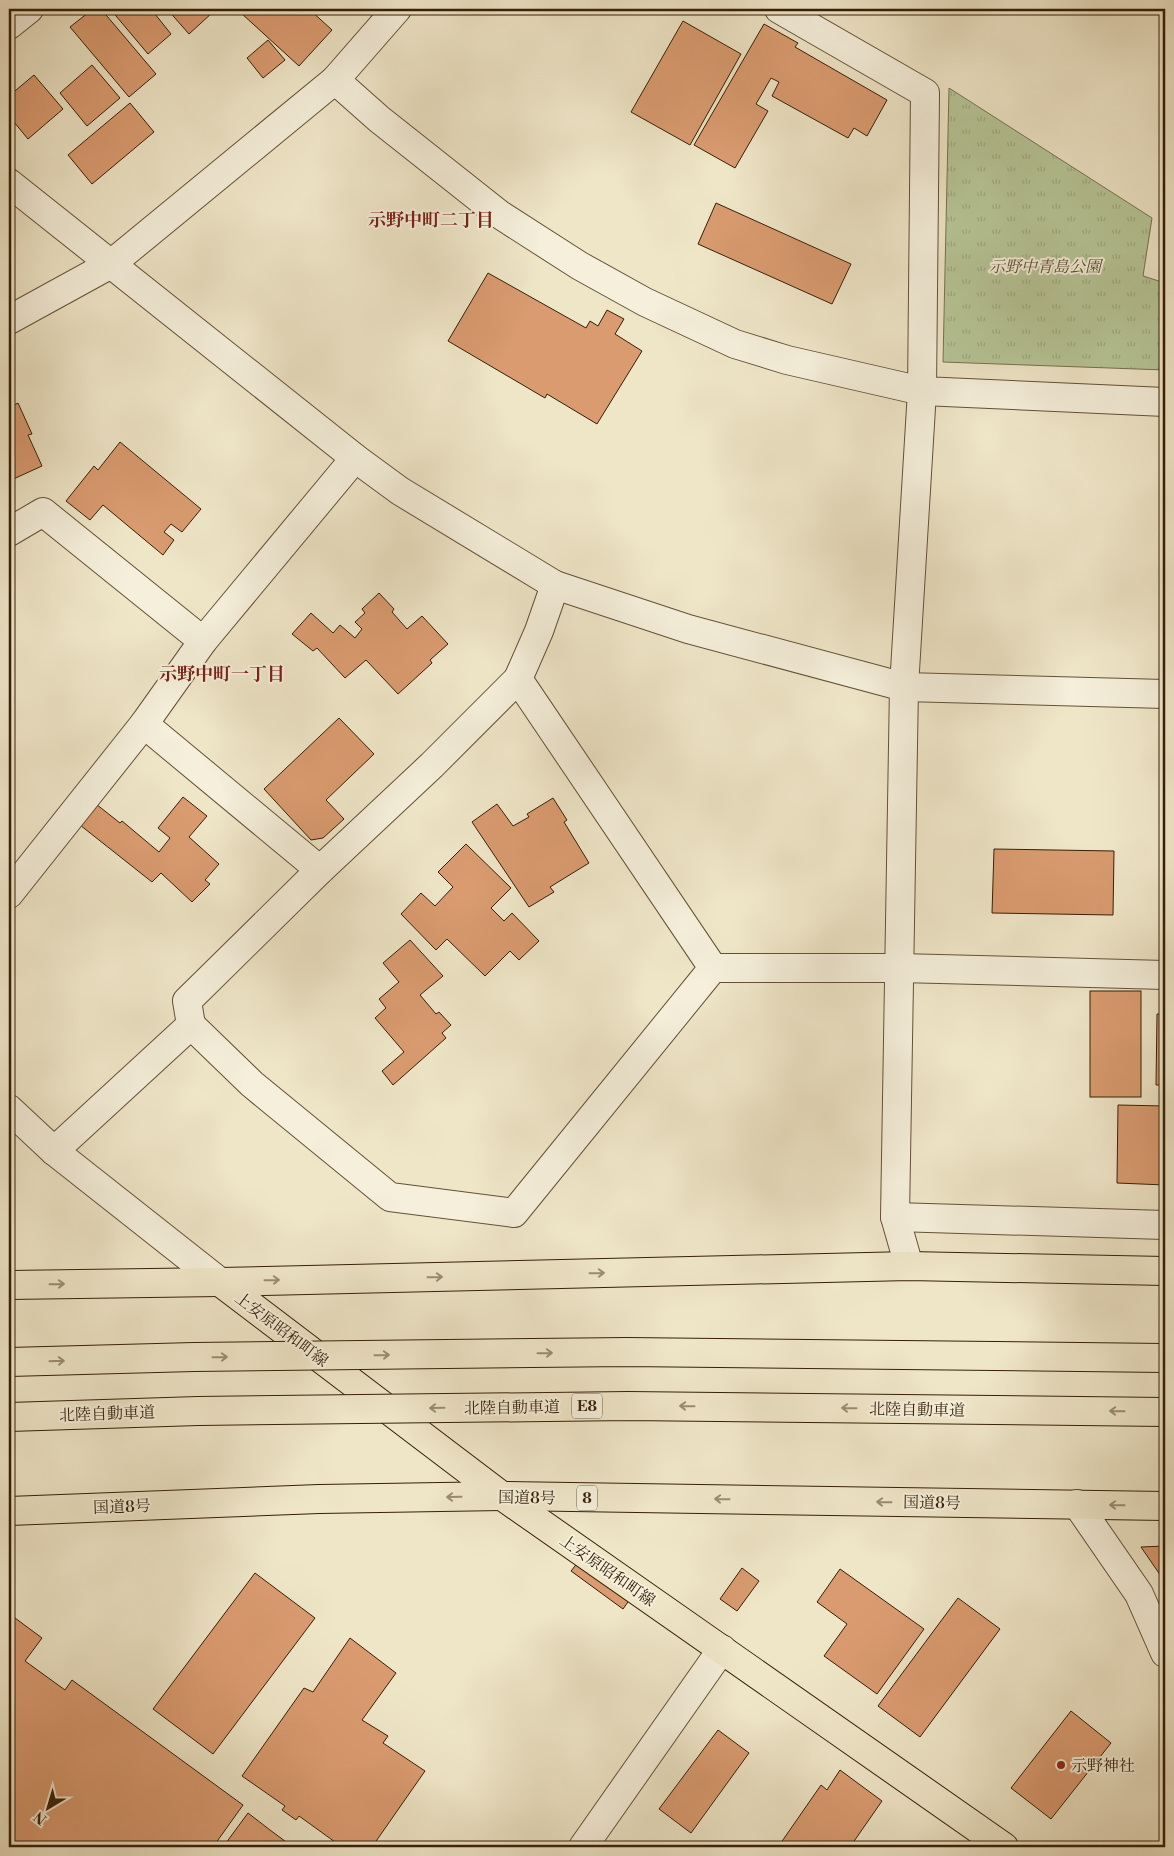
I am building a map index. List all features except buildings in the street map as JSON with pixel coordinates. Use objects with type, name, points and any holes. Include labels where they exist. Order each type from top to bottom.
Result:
[{"type":"main road","points":[[9,1284],[220,1282],[909,1266],[1165,1271]]},
{"type":"main road","name":"上安原昭和町線","points":[[220,1282],[502,1496],[1004,1847]]},
{"type":"main road","points":[[9,1362],[194,1357],[627,1352],[1165,1358]]},
{"type":"main road","name":"北陸自動車道","points":[[9,1417],[198,1411],[628,1406],[1165,1412]]},
{"type":"main road","name":"国道8号","points":[[9,1511],[319,1498],[502,1496],[1165,1506]]},
{"type":"street","points":[[9,25],[29,9]]},
{"type":"street","points":[[9,320],[111,264],[335,80],[397,9]]},
{"type":"street","points":[[779,9],[925,93],[922,391],[904,687],[895,1217],[909,1266]]},
{"type":"street","points":[[335,80],[379,119],[499,214],[580,266],[645,302],[735,344],[787,360],[922,391],[1165,402]]},
{"type":"street","points":[[9,183],[355,458],[400,491],[555,585],[688,629],[904,687],[1165,694]]},
{"type":"street","points":[[9,894],[144,724],[203,641],[355,458]]},
{"type":"street","points":[[9,532],[43,512],[203,641]]},
{"type":"street","points":[[555,585],[539,632],[518,680],[187,1001],[191,1025],[252,1084],[390,1197],[514,1213],[713,968]]},
{"type":"street","points":[[518,680],[713,968]]},
{"type":"street","points":[[144,724],[320,870]]},
{"type":"street","points":[[713,968],[900,968],[1165,975]]},
{"type":"street","points":[[54,1151],[191,1025]]},
{"type":"street","points":[[9,1110],[54,1151],[220,1282]]},
{"type":"street","points":[[895,1217],[1165,1224]]},
{"type":"street","points":[[1077,1504],[1138,1594],[1165,1653]]},
{"type":"street","points":[[583,1847],[722,1649]]},
{"type":"green space","name":"示野中青島公園","points":[[949,88],[1152,218],[1143,276],[1165,283],[1165,370],[943,362]]},
{"type":"place","name":"示野神社","points":[[1061,1765]]},
{"type":"district","name":"示野中町二丁目","points":[[431,220]]},
{"type":"district","name":"示野中町一丁目","points":[[222,674]]}]
